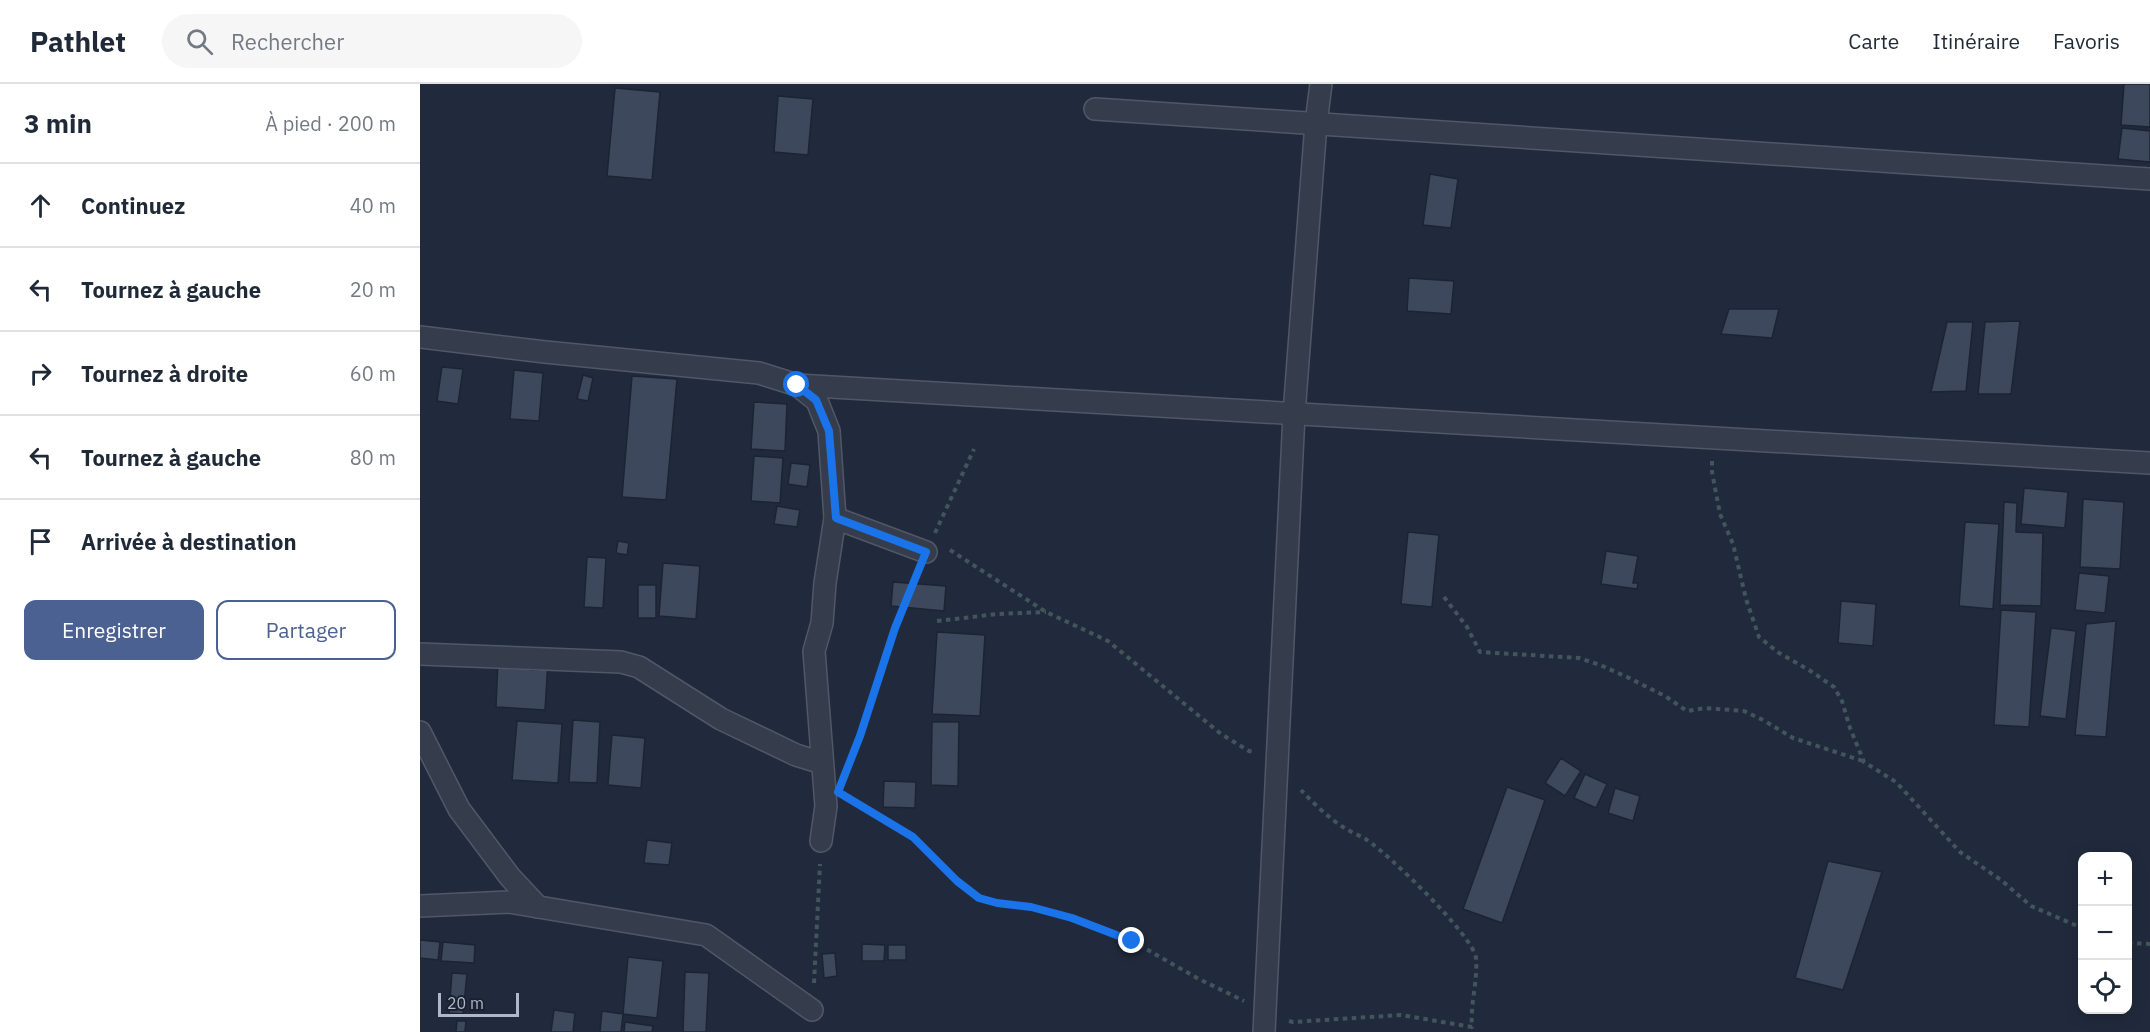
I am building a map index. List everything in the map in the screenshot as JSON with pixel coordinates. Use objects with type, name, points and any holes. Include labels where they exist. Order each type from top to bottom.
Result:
[{"type":"street","points":[[1265,1022],[1294,414],[1316,123],[1321,84]]},
{"type":"street","points":[[1095,108],[2150,179]]},
{"type":"street","points":[[420,337],[759,374],[797,385],[2150,463]]},
{"type":"street","points":[[797,385],[816,400],[829,431],[836,518],[825,583],[822,623],[814,651],[826,806],[821,841]]},
{"type":"street","points":[[836,518],[933,543]]},
{"type":"street","points":[[420,654],[621,662],[639,667],[720,719],[796,755],[822,763]]},
{"type":"street","points":[[420,732],[459,809],[510,877],[538,907]]},
{"type":"street","points":[[420,906],[509,902],[706,935],[812,1010]]},
{"type":"path","points":[[1711,438],[1712,472],[1720,514],[1733,544],[1746,599],[1759,637],[1779,653],[1809,669],[1834,687],[1842,701],[1864,762]]},
{"type":"path","points":[[844,775],[860,736],[895,628],[974,449]]},
{"type":"path","points":[[846,797],[913,837],[957,881],[979,898],[997,903],[1031,907],[1072,918],[1132,941],[1197,978],[1265,1022],[1401,1015],[1472,1027],[1476,956],[1464,935],[1438,905],[1368,840],[1346,829],[1301,791],[1277,756],[1249,751],[1221,734],[1108,641],[1047,612],[947,548]]},
{"type":"path","points":[[1444,597],[1467,627],[1480,652],[1579,658],[1627,677],[1665,696],[1687,711],[1705,708],[1744,711],[1793,738],[1864,762],[1896,782],[1960,852],[2001,880],[2031,906],[2078,926]]},
{"type":"path","points":[[937,621],[988,615],[1047,612]]},
{"type":"path","points":[[812,1010],[821,841]]},
{"type":"path","points":[[2132,943],[2150,944]]},
{"type":"building","points":[[2124,84],[2150,84],[2150,127],[2121,125]]},
{"type":"building","points":[[615,88],[660,92],[652,180],[607,176]]},
{"type":"building","points":[[778,96],[813,99],[808,155],[774,152]]},
{"type":"building","points":[[2122,128],[2150,131],[2150,162],[2118,159]]},
{"type":"building","points":[[1430,174],[1458,179],[1451,228],[1423,225]]},
{"type":"building","points":[[1409,278],[1454,281],[1451,314],[1407,311]]},
{"type":"building","points":[[1729,309],[1779,309],[1772,338],[1721,334]]},
{"type":"building","points":[[2020,321],[2011,394],[1978,394],[1985,322]]},
{"type":"building","points":[[1947,322],[1973,322],[1966,391],[1931,392]]},
{"type":"building","points":[[442,367],[463,369],[458,404],[437,401]]},
{"type":"building","points":[[514,370],[543,373],[539,421],[510,419]]},
{"type":"building","points":[[583,375],[593,378],[588,401],[577,399]]},
{"type":"building","points":[[632,376],[677,379],[666,500],[622,497]]},
{"type":"building","points":[[754,402],[787,404],[785,451],[751,449]]},
{"type":"building","points":[[754,456],[783,458],[780,503],[751,501]]},
{"type":"building","points":[[791,463],[810,465],[807,487],[788,484]]},
{"type":"building","points":[[2024,488],[2068,492],[2065,528],[2021,524]]},
{"type":"building","points":[[2083,499],[2124,502],[2120,569],[2080,567]]},
{"type":"building","points":[[2004,502],[2017,503],[2016,532],[2043,533],[2041,606],[2000,605]]},
{"type":"building","points":[[777,506],[800,510],[797,527],[774,524]]},
{"type":"building","points":[[1965,522],[1999,524],[1993,609],[1959,606]]},
{"type":"building","points":[[1408,532],[1439,535],[1432,607],[1401,604]]},
{"type":"building","points":[[618,541],[629,543],[627,555],[616,553]]},
{"type":"building","points":[[1606,551],[1638,556],[1633,583],[1638,583],[1637,589],[1601,584]]},
{"type":"building","points":[[587,557],[606,558],[603,608],[584,607]]},
{"type":"building","points":[[663,563],[700,566],[696,619],[659,616]]},
{"type":"building","points":[[2079,573],[2109,576],[2105,613],[2075,610]]},
{"type":"building","points":[[893,582],[946,586],[944,611],[891,606]]},
{"type":"building","points":[[638,585],[656,585],[656,618],[638,618]]},
{"type":"building","points":[[1841,601],[1876,604],[1873,646],[1838,643]]},
{"type":"building","points":[[2001,610],[2036,612],[2029,727],[1994,725]]},
{"type":"building","points":[[2116,621],[2106,737],[2075,735],[2086,624]]},
{"type":"building","points":[[2051,628],[2076,631],[2066,719],[2040,716]]},
{"type":"building","points":[[937,632],[985,635],[980,716],[932,714]]},
{"type":"building","points":[[498,659],[506,659],[506,668],[518,669],[518,660],[531,661],[530,670],[540,670],[540,662],[548,662],[545,710],[496,707]]},
{"type":"building","points":[[573,720],[600,722],[597,783],[569,782]]},
{"type":"building","points":[[517,721],[562,724],[558,783],[512,780]]},
{"type":"building","points":[[932,722],[959,722],[958,786],[931,785]]},
{"type":"building","points":[[612,735],[645,738],[641,788],[608,785]]},
{"type":"building","points":[[1561,758],[1581,771],[1565,796],[1545,783]]},
{"type":"building","points":[[1585,774],[1607,784],[1596,808],[1574,798]]},
{"type":"building","points":[[884,781],[916,782],[915,808],[883,807]]},
{"type":"building","points":[[1507,787],[1545,800],[1502,923],[1463,909]]},
{"type":"building","points":[[1615,788],[1640,796],[1633,821],[1608,813]]},
{"type":"building","points":[[647,840],[672,843],[669,865],[644,863]]},
{"type":"building","points":[[1828,861],[1882,872],[1843,990],[1795,978]]},
{"type":"building","points":[[420,940],[440,942],[438,960],[420,958]]},
{"type":"building","points":[[443,942],[475,945],[474,963],[441,961]]},
{"type":"building","points":[[862,944],[885,945],[884,961],[862,961]]},
{"type":"building","points":[[888,945],[906,945],[906,960],[888,960]]},
{"type":"building","points":[[835,953],[837,976],[824,978],[822,954]]},
{"type":"building","points":[[628,957],[663,961],[657,1018],[623,1014]]},
{"type":"building","points":[[685,972],[709,973],[706,1032],[683,1032]]},
{"type":"building","points":[[452,973],[467,974],[463,1014],[449,1013]]},
{"type":"building","points":[[554,1010],[575,1013],[573,1032],[551,1032]]},
{"type":"building","points":[[602,1011],[623,1014],[621,1032],[600,1032]]},
{"type":"building","points":[[457,1021],[466,1021],[465,1032],[456,1032]]},
{"type":"building","points":[[625,1022],[653,1026],[652,1032],[624,1032]]},
{"type":"route","points":[[797,385],[816,400],[829,431],[836,518],[926,552],[895,628],[860,736],[838,792],[913,837],[957,881],[979,898],[997,903],[1031,907],[1072,918],[1132,941]]}]
